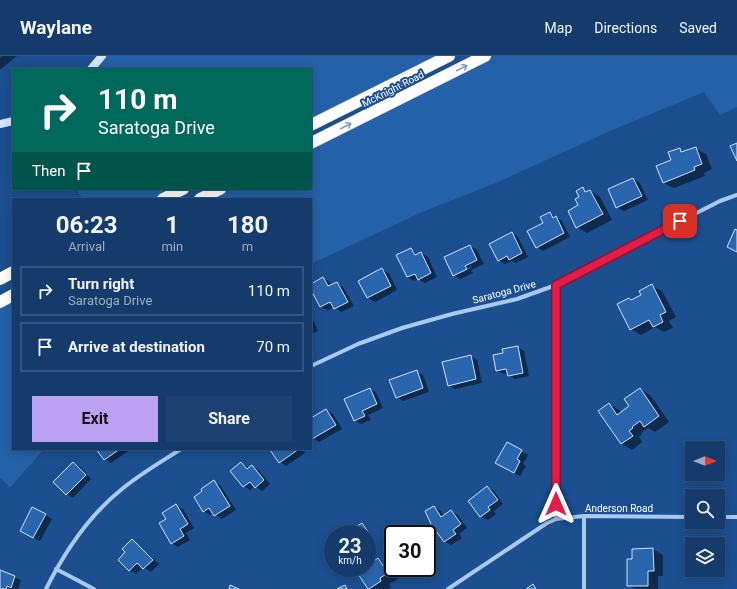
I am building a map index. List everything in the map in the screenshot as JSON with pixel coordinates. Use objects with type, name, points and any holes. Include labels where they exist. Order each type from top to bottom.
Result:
[{"type":"highway","name":"McKnight Road","points":[[312,124],[449,56]]},
{"type":"highway","name":"McKnight Road","points":[[312,142],[485,56]]},
{"type":"highway","points":[[165,198],[181,190]]},
{"type":"highway","points":[[202,198],[218,190]]},
{"type":"highway","points":[[0,279],[12,273]]},
{"type":"highway","points":[[0,302],[12,296]]},
{"type":"street","points":[[92,68],[102,56]]},
{"type":"street","points":[[0,124],[12,122]]},
{"type":"street","name":"Saratoga Drive","points":[[312,366],[358,344],[402,328],[452,314],[516,299],[556,285],[720,201],[737,195]]},
{"type":"street","points":[[556,285],[556,519]]},
{"type":"street","points":[[46,589],[56,569],[82,529],[106,501],[123,487],[179,450]]},
{"type":"street","points":[[584,516],[584,589]]},
{"type":"street","name":"Anderson Road","points":[[448,589],[547,523],[556,519],[584,516],[685,517]]},
{"type":"street","points":[[725,517],[737,517]]},
{"type":"street","points":[[56,569],[94,589]]},
{"type":"shaded area","points":[[102,56],[449,56],[312,124],[312,68],[92,68]]},
{"type":"shaded area","points":[[485,56],[737,56],[737,107],[720,115],[704,92],[610,131],[496,183],[422,212],[312,264],[312,198],[202,198],[218,190],[312,190],[312,142]]},
{"type":"shaded area","points":[[78,190],[181,190],[165,198],[82,198]]},
{"type":"shaded area","points":[[12,296],[12,450],[43,450],[10,488],[0,477],[0,302]]},
{"type":"building","points":[[737,143],[737,161],[730,146]]},
{"type":"building","points":[[696,147],[702,164],[694,167],[695,170],[663,183],[656,166],[671,160],[668,152],[680,148],[681,152]]},
{"type":"building","points":[[633,178],[642,196],[616,208],[608,189]]},
{"type":"building","points":[[583,187],[585,192],[590,190],[603,214],[576,228],[568,211],[578,205],[575,199],[579,197],[576,191]]},
{"type":"building","points":[[550,212],[553,218],[556,216],[564,233],[536,248],[527,231],[543,223],[540,217]]},
{"type":"building","points":[[735,229],[737,230],[737,252],[727,247]]},
{"type":"building","points":[[512,232],[522,253],[509,260],[507,256],[498,261],[489,244]]},
{"type":"building","points":[[470,245],[477,260],[465,266],[467,269],[453,276],[444,257]]},
{"type":"building","points":[[411,248],[415,255],[421,252],[431,273],[418,280],[415,274],[407,277],[396,255]]},
{"type":"building","points":[[382,268],[391,286],[367,298],[358,281]]},
{"type":"building","points":[[323,277],[328,286],[337,282],[348,302],[334,309],[330,302],[320,307],[312,292],[312,283]]},
{"type":"building","points":[[652,284],[666,312],[660,315],[663,322],[653,327],[649,320],[630,330],[617,304],[629,298],[631,300],[641,295],[639,291]]},
{"type":"building","points":[[518,346],[523,373],[508,376],[506,369],[496,371],[493,355],[503,353],[502,349]]},
{"type":"building","points":[[471,355],[476,379],[448,386],[442,362]]},
{"type":"building","points":[[417,370],[423,388],[396,398],[389,380]]},
{"type":"building","points":[[370,388],[377,404],[362,411],[365,416],[354,421],[344,399]]},
{"type":"building","points":[[640,388],[659,416],[644,427],[640,421],[629,431],[633,436],[621,444],[598,411],[609,403],[617,415],[629,406],[624,399]]},
{"type":"building","points":[[326,409],[336,425],[312,439],[312,417]]},
{"type":"building","points":[[507,442],[522,450],[517,459],[520,461],[514,473],[495,463]]},
{"type":"building","points":[[97,450],[119,450],[104,460]]},
{"type":"building","points":[[270,450],[298,450],[279,463]]},
{"type":"building","points":[[73,462],[86,475],[66,495],[53,482]]},
{"type":"building","points":[[241,462],[247,469],[252,465],[264,480],[255,488],[250,482],[243,487],[230,471]]},
{"type":"building","points":[[214,480],[230,506],[214,516],[209,508],[203,512],[194,497],[202,491],[201,489]]},
{"type":"building","points":[[487,486],[498,500],[488,507],[490,510],[480,517],[468,501]]},
{"type":"building","points":[[176,504],[188,524],[180,529],[184,536],[171,544],[159,523],[166,519],[162,513]]},
{"type":"building","points":[[434,506],[441,517],[451,510],[461,524],[453,530],[456,534],[444,542],[436,531],[436,525],[432,525],[425,511]]},
{"type":"building","points":[[32,507],[46,514],[33,538],[20,531]]},
{"type":"building","points":[[132,539],[153,560],[143,569],[137,563],[129,571],[118,560],[125,552],[122,549]]},
{"type":"building","points":[[653,548],[654,571],[648,571],[648,586],[627,586],[627,559],[632,559],[632,549]]},
{"type":"building","points":[[378,558],[384,567],[384,576],[380,578],[381,581],[368,589],[360,577],[376,577],[376,559]]},
{"type":"building","points":[[0,570],[15,576],[11,588],[7,586],[6,589],[0,589]]},
{"type":"building","points":[[533,584],[536,589],[526,589]]},
{"type":"building","points":[[230,585],[239,589],[229,589]]},
{"type":"building","points":[[345,585],[347,589],[337,589]]},
{"type":"route","points":[[556,504],[556,285],[680,221]]}]
